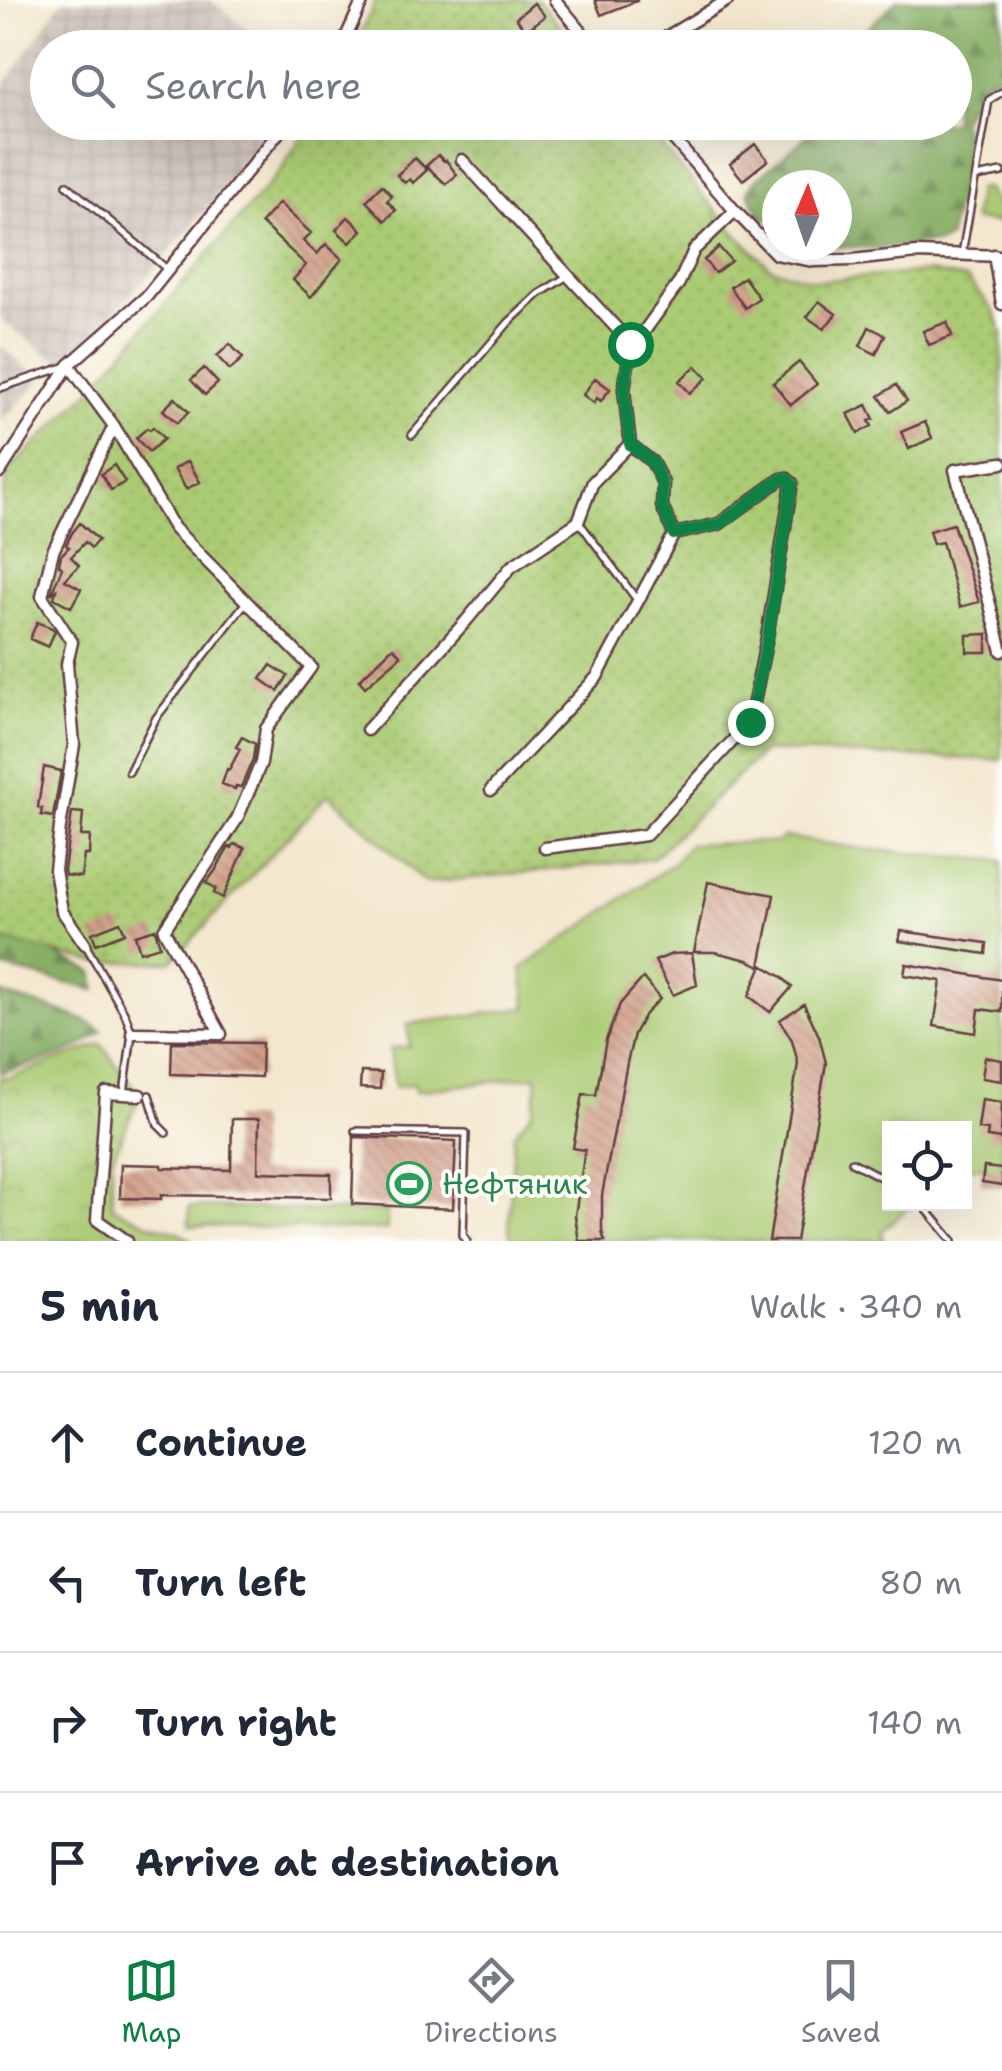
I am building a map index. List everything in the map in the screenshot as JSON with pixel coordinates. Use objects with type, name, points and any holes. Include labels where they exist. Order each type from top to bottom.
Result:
[{"type":"street","points":[[349,30],[363,0]]},
{"type":"street","points":[[555,0],[580,30]]},
{"type":"street","points":[[678,30],[728,0]]},
{"type":"street","points":[[0,472],[70,364],[147,296],[273,140]]},
{"type":"street","points":[[674,140],[776,254],[814,261],[917,253],[998,256],[1002,304]]},
{"type":"street","points":[[462,160],[630,344]]},
{"type":"street","points":[[674,534],[662,506],[662,483],[652,462],[630,444],[624,390],[630,344],[640,337],[679,283],[694,250],[735,211]]},
{"type":"street","points":[[70,364],[114,426],[174,528],[312,667],[266,728],[261,764],[237,819],[164,930],[221,1034],[132,1033]]},
{"type":"street","points":[[85,944],[62,911],[56,870],[74,745],[67,664],[72,642],[42,596],[53,551],[114,426]]},
{"type":"street","points":[[367,730],[511,567],[578,522],[594,482],[630,444]]},
{"type":"street","points":[[1002,463],[954,470],[1002,651]]},
{"type":"street","points":[[492,790],[597,677],[674,534],[720,524],[786,478],[792,484],[750,722],[646,835],[545,848]]},
{"type":"street","points":[[127,1241],[97,1220],[106,1093],[144,1095]]},
{"type":"lane","points":[[962,254],[989,100],[1002,92]]},
{"type":"lane","points":[[976,177],[1002,172]]},
{"type":"lane","points":[[67,185],[168,270]]},
{"type":"lane","points":[[412,435],[509,322],[539,294],[568,276]]},
{"type":"lane","points":[[0,388],[70,364]]},
{"type":"lane","points":[[578,522],[637,600]]},
{"type":"lane","points":[[129,772],[156,718],[246,601]]},
{"type":"lane","points":[[85,944],[132,1033],[124,1094]]},
{"type":"lane","points":[[144,1095],[166,1133]]},
{"type":"lane","points":[[355,1131],[466,1134],[463,1235],[467,1241]]},
{"type":"lane","points":[[852,1162],[882,1178]]},
{"type":"lane","points":[[928,1211],[953,1241]]},
{"type":"shaded area","points":[[63,0],[211,0],[249,30],[42,30]]},
{"type":"shaded area","points":[[30,48],[30,140],[262,140],[164,259],[64,366],[0,319],[0,91]]},
{"type":"shaded area","points":[[0,346],[41,380],[0,423]]},
{"type":"green space","points":[[376,0],[538,0],[564,30],[362,30]]},
{"type":"green space","points":[[897,0],[1002,0],[1002,74],[984,81],[972,100],[972,30],[866,30]]},
{"type":"green space","points":[[300,140],[656,140],[738,236],[771,268],[817,281],[928,272],[967,279],[994,311],[1002,333],[1002,760],[764,751],[652,859],[426,883],[328,794],[171,962],[93,962],[0,939],[0,521],[7,472],[88,393],[281,170]]},
{"type":"green space","points":[[802,140],[965,140],[967,149],[949,238],[940,243],[852,247],[852,170],[767,170]]},
{"type":"green space","points":[[762,174],[762,218],[748,192]]},
{"type":"green space","points":[[986,188],[1002,214],[1002,223],[973,220],[977,190]]},
{"type":"green space","points":[[784,837],[862,849],[1002,861],[1002,1186],[982,1183],[984,1167],[972,1168],[972,1121],[882,1121],[882,1211],[905,1211],[881,1232],[884,1241],[511,1241],[514,1134],[533,1111],[536,1076],[416,1091],[415,1084],[395,1087],[390,1049],[410,1046],[407,1024],[527,1008],[522,968],[674,863],[689,844],[778,842]]},
{"type":"green space","points":[[0,927],[93,972],[96,990],[0,967]]},
{"type":"green space","points":[[0,993],[68,1014],[102,1031],[67,1052],[2,1073]]},
{"type":"green space","points":[[101,1044],[140,1095],[112,1159],[112,1207],[146,1223],[179,1232],[192,1241],[0,1241],[0,1076],[6,1079]]},
{"type":"green space","points":[[189,1207],[387,1212],[387,1230],[189,1226]]},
{"type":"building","points":[[595,0],[637,0],[637,1],[601,15]]},
{"type":"building","points":[[534,3],[545,16],[527,30],[516,18]]},
{"type":"building","points":[[755,144],[768,160],[743,180],[730,164]]},
{"type":"building","points":[[438,155],[457,175],[446,184],[426,166]]},
{"type":"building","points":[[415,158],[427,170],[413,183],[410,179],[405,183],[397,175]]},
{"type":"building","points":[[382,185],[392,196],[387,201],[396,210],[385,221],[366,201]]},
{"type":"building","points":[[279,203],[311,233],[303,241],[317,254],[326,244],[342,259],[311,297],[293,280],[306,265],[261,223]]},
{"type":"building","points":[[348,217],[362,230],[350,243],[336,230]]},
{"type":"building","points":[[719,247],[731,261],[715,273],[704,260]]},
{"type":"building","points":[[744,277],[759,298],[745,308],[730,287]]},
{"type":"building","points":[[819,301],[836,314],[824,329],[807,317]]},
{"type":"building","points":[[947,322],[952,336],[929,345],[923,331]]},
{"type":"building","points":[[869,327],[885,335],[876,354],[860,346]]},
{"type":"building","points":[[230,344],[243,358],[230,370],[217,356]]},
{"type":"building","points":[[799,362],[817,384],[791,405],[773,383]]},
{"type":"building","points":[[696,366],[707,378],[690,393],[679,381]]},
{"type":"building","points":[[204,368],[218,383],[205,395],[191,380]]},
{"type":"building","points":[[595,378],[610,389],[601,401],[597,398],[594,403],[583,395]]},
{"type":"building","points":[[896,385],[907,401],[890,412],[879,396]]},
{"type":"building","points":[[175,398],[189,412],[177,423],[163,410]]},
{"type":"building","points":[[867,405],[874,419],[869,421],[872,426],[858,433],[848,414]]},
{"type":"building","points":[[925,422],[932,438],[909,449],[901,432]]},
{"type":"building","points":[[153,427],[164,439],[149,452],[136,438]]},
{"type":"building","points":[[188,461],[200,482],[186,489],[174,469]]},
{"type":"building","points":[[114,465],[125,482],[111,490],[101,474]]},
{"type":"building","points":[[80,523],[98,540],[91,548],[85,542],[71,557],[79,565],[65,580],[81,589],[71,607],[54,598],[56,590],[51,594],[62,568],[61,555]]},
{"type":"building","points":[[953,524],[979,602],[960,607],[942,542],[933,544],[929,531]]},
{"type":"building","points":[[37,622],[55,631],[48,647],[30,639]]},
{"type":"building","points":[[987,634],[987,652],[967,652],[967,635]]},
{"type":"building","points":[[393,647],[401,656],[365,687],[359,680]]},
{"type":"building","points":[[271,665],[288,676],[278,691],[261,679]]},
{"type":"building","points":[[242,737],[255,744],[253,759],[241,787],[235,789],[222,784]]},
{"type":"building","points":[[44,767],[61,771],[53,817],[41,815],[42,808],[38,807]]},
{"type":"building","points":[[72,812],[83,813],[81,836],[90,836],[89,855],[84,855],[81,877],[65,875],[64,870]]},
{"type":"building","points":[[234,844],[245,848],[223,898],[206,883]]},
{"type":"building","points":[[708,882],[774,895],[760,966],[715,952],[694,952]]},
{"type":"building","points":[[120,922],[125,933],[96,944],[92,933]]},
{"type":"building","points":[[155,929],[160,946],[140,952],[135,935]]},
{"type":"building","points":[[901,931],[987,943],[986,954],[899,941]]},
{"type":"building","points":[[692,953],[697,985],[673,995],[655,961],[672,954]]},
{"type":"building","points":[[906,964],[1002,980],[1002,1012],[979,1009],[976,1033],[934,1026],[941,981],[904,975]]},
{"type":"building","points":[[762,965],[792,987],[770,1012],[749,996]]},
{"type":"building","points":[[643,978],[660,999],[645,1014],[634,1034],[627,1063],[602,1195],[605,1241],[579,1241],[575,1216],[585,1150],[573,1148],[583,1094],[596,1095],[606,1040],[620,1004]]},
{"type":"building","points":[[804,1004],[826,1063],[796,1241],[769,1241],[798,1063],[792,1040],[780,1020]]},
{"type":"building","points":[[172,1042],[262,1043],[261,1077],[171,1074]]},
{"type":"building","points":[[985,1057],[1002,1060],[1002,1081],[982,1078]]},
{"type":"building","points":[[361,1072],[381,1073],[380,1089],[360,1088]]},
{"type":"building","points":[[982,1099],[1002,1102],[1001,1139],[987,1137],[988,1130],[978,1129]]},
{"type":"building","points":[[232,1119],[259,1119],[258,1172],[331,1174],[331,1198],[120,1198],[121,1164],[231,1170]]},
{"type":"building","name":"Нефтяник","points":[[354,1137],[456,1141],[453,1209],[352,1204]]},
{"type":"building","points":[[984,1167],[1002,1169],[1002,1186],[982,1183]]},
{"type":"place","name":"Нефтяник","points":[[409,1184]]},
{"type":"route","points":[[630,344],[624,390],[630,444],[652,462],[662,483],[662,506],[674,534],[720,524],[781,479],[792,484],[750,722]]}]
